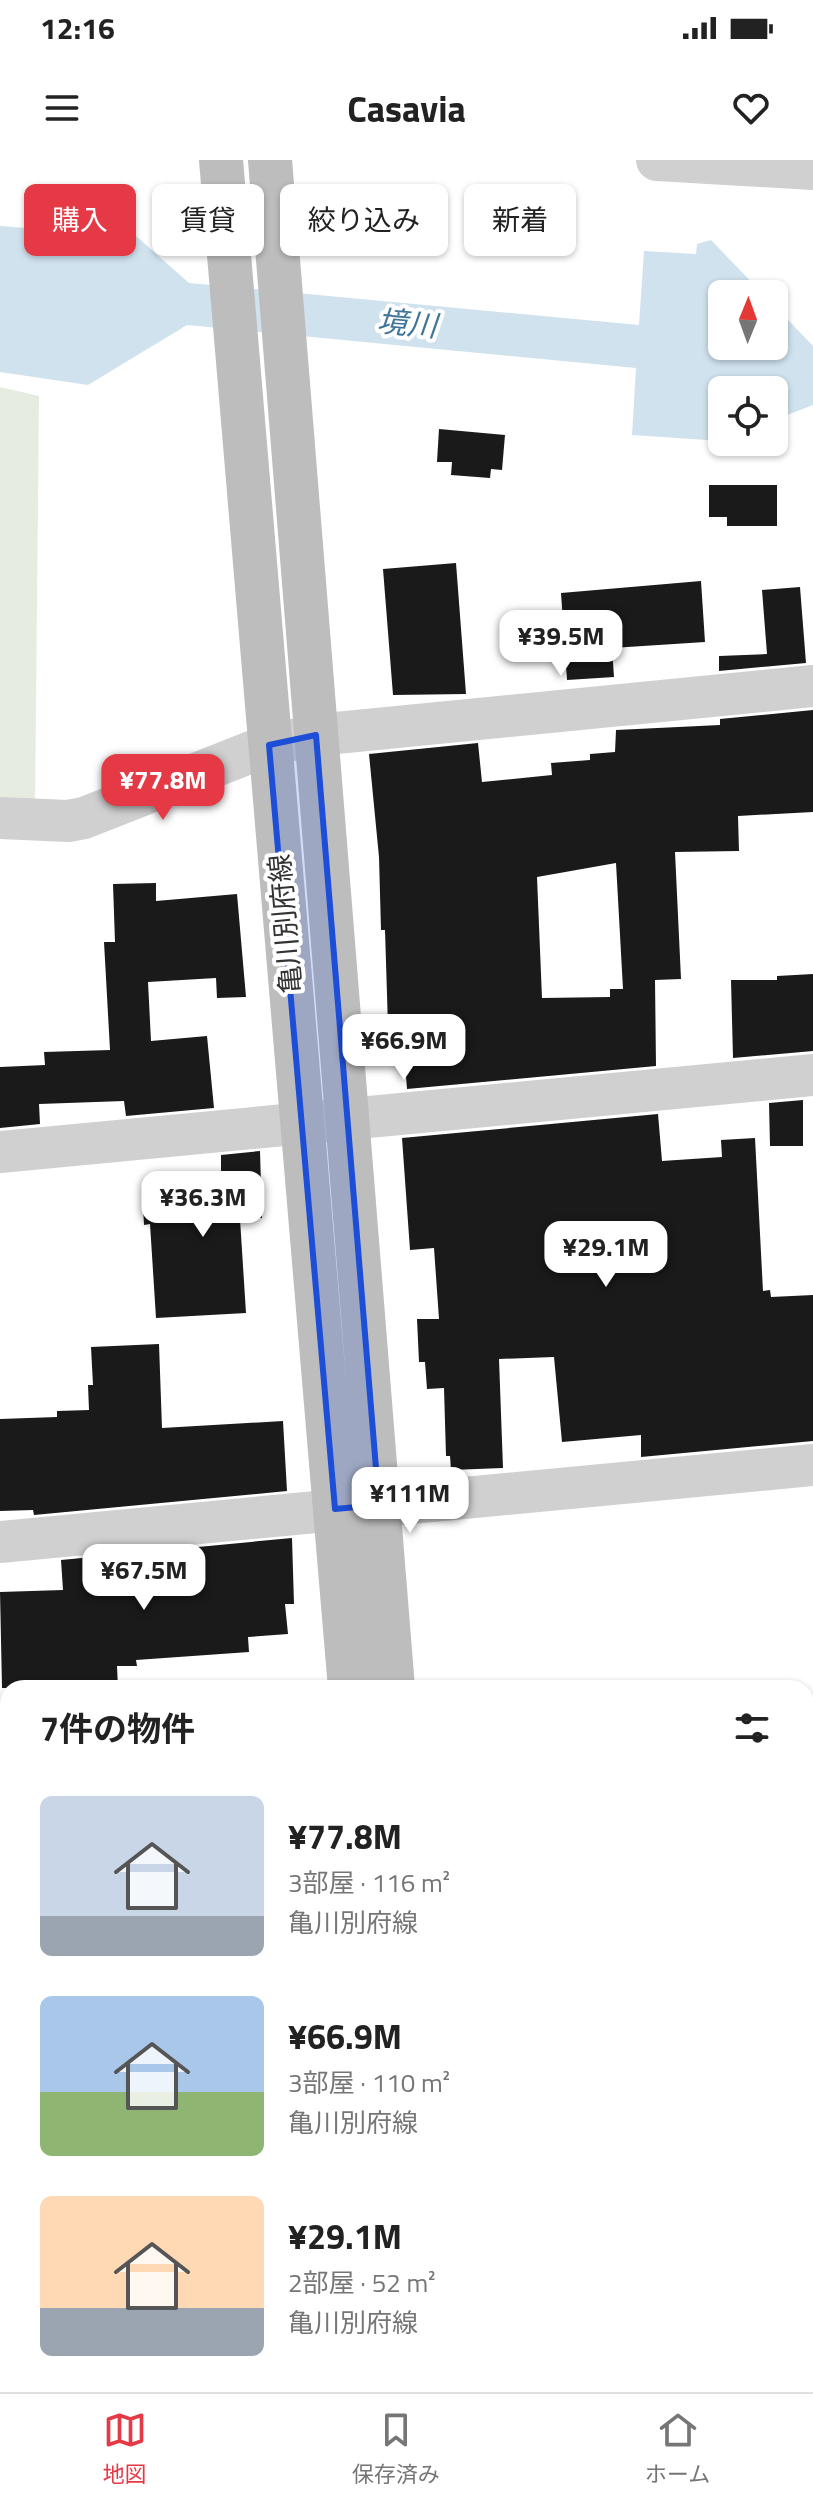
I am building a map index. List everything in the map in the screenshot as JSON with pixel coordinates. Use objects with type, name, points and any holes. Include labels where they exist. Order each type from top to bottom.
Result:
[{"type":"main road","name":"亀川別府線","points":[[221,170],[349,1680]]},
{"type":"main road","name":"亀川別府線","points":[[271,172],[392,1680]]},
{"type":"street","points":[[657,160],[813,169]]},
{"type":"street","points":[[0,818],[68,821],[84,818],[269,745],[316,735],[813,686]]},
{"type":"street","points":[[0,1152],[303,1126],[813,1075]]},
{"type":"street","points":[[0,1542],[813,1465]]},
{"type":"highlighted area","points":[[316,735],[379,1505],[335,1509],[269,745]]},
{"type":"shaded area","points":[[0,387],[39,396],[35,806],[0,801]]},
{"type":"water","name":"境川","points":[[0,226],[24,228],[24,256],[136,256],[136,236],[152,250],[152,256],[159,256],[189,283],[639,325],[644,251],[696,254],[697,244],[711,240],[750,280],[708,280],[708,360],[788,360],[788,320],[813,346],[813,405],[788,415],[788,376],[708,376],[708,440],[632,435],[636,368],[187,325],[88,385],[0,372]]},
{"type":"building","points":[[439,429],[505,435],[502,470],[491,469],[490,478],[451,475],[452,462],[437,462]]},
{"type":"building","points":[[709,485],[777,485],[777,526],[727,526],[727,517],[709,517]]},
{"type":"building","points":[[456,563],[466,694],[393,695],[383,569]]},
{"type":"building","points":[[701,581],[705,642],[612,648],[614,677],[567,680],[561,593]]},
{"type":"building","points":[[800,587],[806,663],[719,671],[719,656],[767,654],[762,590]]},
{"type":"building","points":[[813,710],[813,812],[738,816],[739,851],[675,852],[681,979],[655,980],[656,1066],[407,1089],[402,1026],[388,1027],[385,930],[381,930],[379,857],[369,754],[478,743],[482,782],[552,775],[551,763],[590,760],[590,754],[615,752],[616,730],[720,725],[720,719]],"holes":[[[616,863],[623,989],[610,989],[610,997],[542,998],[537,877]]]},
{"type":"building","points":[[156,883],[156,901],[237,894],[246,997],[217,998],[216,978],[148,982],[151,1041],[207,1036],[214,1108],[126,1116],[124,1101],[39,1104],[40,1124],[0,1128],[0,1067],[45,1065],[44,1052],[110,1050],[104,942],[115,942],[113,884]]},
{"type":"building","points":[[813,974],[813,1051],[733,1058],[731,980],[777,980],[777,976]]},
{"type":"building","points":[[803,1100],[803,1146],[770,1146],[769,1103]]},
{"type":"building","points":[[658,1114],[662,1161],[722,1157],[721,1140],[755,1138],[763,1291],[770,1290],[771,1297],[813,1295],[813,1441],[641,1457],[641,1435],[562,1442],[554,1357],[499,1359],[503,1468],[451,1470],[450,1456],[446,1456],[444,1388],[427,1389],[425,1362],[419,1362],[417,1319],[439,1319],[434,1248],[410,1250],[402,1138]]},
{"type":"building","points":[[260,1151],[262,1218],[240,1219],[246,1313],[156,1318],[150,1224],[144,1225],[142,1186],[221,1181],[221,1155]]},
{"type":"building","points":[[159,1344],[162,1428],[283,1421],[287,1491],[34,1515],[33,1510],[0,1511],[0,1419],[57,1417],[57,1411],[89,1410],[88,1385],[93,1385],[91,1347]]},
{"type":"building","points":[[292,1538],[294,1604],[285,1604],[288,1634],[248,1637],[249,1652],[136,1660],[137,1666],[117,1666],[118,1680],[2,1680],[0,1592],[63,1590],[61,1560]]}]
